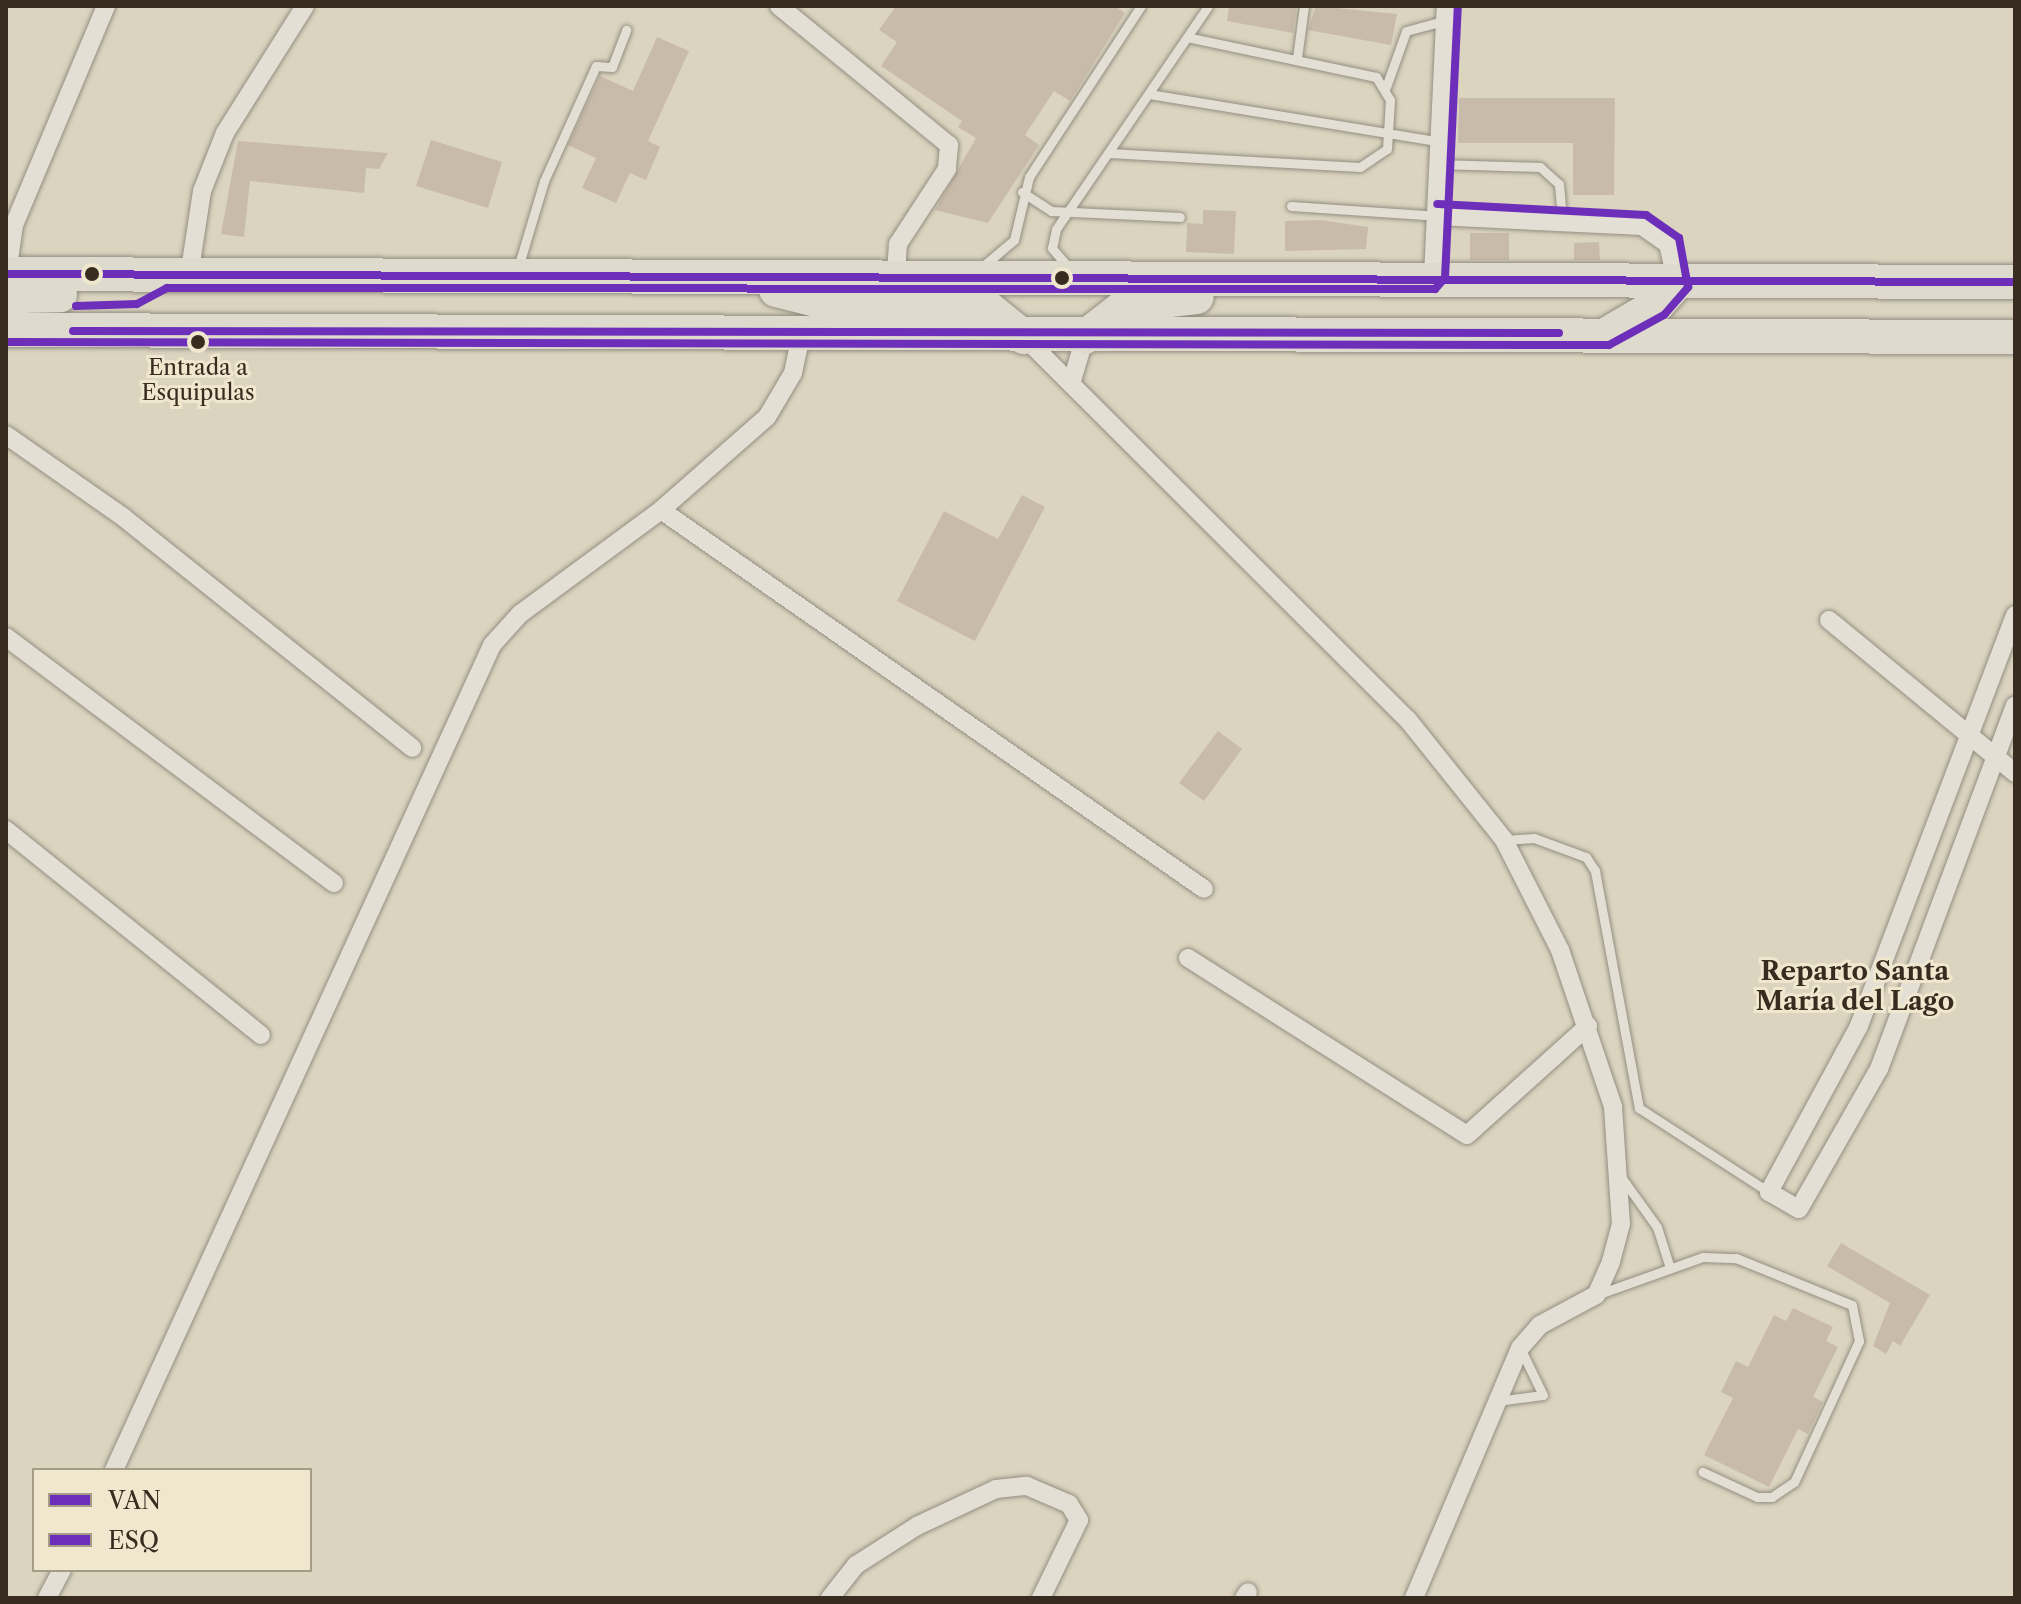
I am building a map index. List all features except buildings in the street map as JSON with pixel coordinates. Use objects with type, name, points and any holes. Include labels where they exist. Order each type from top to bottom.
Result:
[{"type":"highway","points":[[6,285],[177,276],[735,280],[1076,273],[1677,283],[2015,282]]},
{"type":"highway","points":[[1085,337],[1114,312],[1152,298],[1354,295],[1426,277]]},
{"type":"highway","points":[[735,280],[828,303],[989,309],[1024,337]]},
{"type":"highway","points":[[1609,333],[1657,305],[1677,283]]},
{"type":"highway","points":[[1677,283],[1687,312],[1710,337]]},
{"type":"highway","points":[[6,330],[1024,337],[1609,333],[1710,337],[2015,337]]},
{"type":"street","points":[[6,285],[14,225],[106,6]]},
{"type":"street","points":[[177,276],[202,191],[225,133],[305,6]]},
{"type":"street","points":[[779,6],[949,145],[947,169],[898,244],[896,276]]},
{"type":"street","points":[[1426,277],[1436,216],[1434,164],[1444,13]]},
{"type":"street","points":[[1436,216],[1562,222],[1658,232],[1677,283]]},
{"type":"street","points":[[115,1468],[492,645],[520,614],[661,510],[767,417],[793,373],[801,336]]},
{"type":"street","points":[[1024,337],[1408,720],[1504,840],[1560,950],[1588,1026],[1613,1107],[1621,1224],[1596,1295],[1540,1325],[1520,1348],[1414,1598]]},
{"type":"street","points":[[1071,384],[1085,337]]},
{"type":"street","points":[[6,435],[123,517],[412,748]]},
{"type":"street","points":[[661,510],[1204,889]]},
{"type":"street","points":[[2015,615],[1859,1026],[1769,1192],[1799,1209],[1879,1069],[2015,706]]},
{"type":"street","points":[[1829,620],[1966,740],[2015,773]]},
{"type":"street","points":[[6,637],[334,883]]},
{"type":"street","points":[[6,830],[261,1035]]},
{"type":"street","points":[[1188,958],[1467,1135],[1588,1026]]},
{"type":"street","points":[[830,1598],[856,1565],[917,1526],[996,1489],[1027,1486],[1069,1504],[1079,1520],[1041,1598]]},
{"type":"street","points":[[47,1598],[61,1572]]},
{"type":"lane","points":[[969,275],[1014,240],[1022,192],[1141,6]]},
{"type":"lane","points":[[1076,273],[1052,248],[1067,211],[1208,6]]},
{"type":"lane","points":[[1297,58],[1304,6]]},
{"type":"lane","points":[[1109,153],[1360,167],[1381,158],[1391,134],[1386,87],[1406,31],[1444,13]]},
{"type":"lane","points":[[515,277],[557,152],[596,66],[612,67],[626,30]]},
{"type":"lane","points":[[1187,37],[1363,71],[1386,87]]},
{"type":"lane","points":[[1149,94],[1435,141]]},
{"type":"lane","points":[[1434,164],[1540,167],[1559,184],[1562,222]]},
{"type":"lane","points":[[1022,192],[1042,209],[1180,217]]},
{"type":"lane","points":[[1291,206],[1436,216]]},
{"type":"lane","points":[[1504,840],[1534,838],[1586,857],[1595,871],[1639,1108],[1769,1192]]},
{"type":"lane","points":[[1618,1174],[1657,1227],[1670,1268]]},
{"type":"lane","points":[[1596,1295],[1703,1257],[1736,1258],[1831,1291],[1859,1319],[1859,1341],[1794,1482],[1772,1497],[1757,1497],[1703,1472]]},
{"type":"lane","points":[[1497,1401],[1543,1395],[1520,1348]]},
{"type":"transit line","name":"ESQ","points":[[76,306],[137,304],[167,288],[1435,289],[1445,278],[1458,7]]},
{"type":"transit line","name":"ESQ","points":[[6,342],[1609,345],[1664,315],[1688,287],[1679,238],[1646,215],[1437,204]]},
{"type":"transit line","name":"VAN","points":[[6,274],[2015,282]]},
{"type":"transit line","name":"VAN","points":[[73,331],[1559,333]]},
{"type":"place","name":"Entrada a Esquipulas","points":[[198,342]]},
{"type":"district","name":"Reparto Santa María del Lago","points":[[1855,987]]}]
